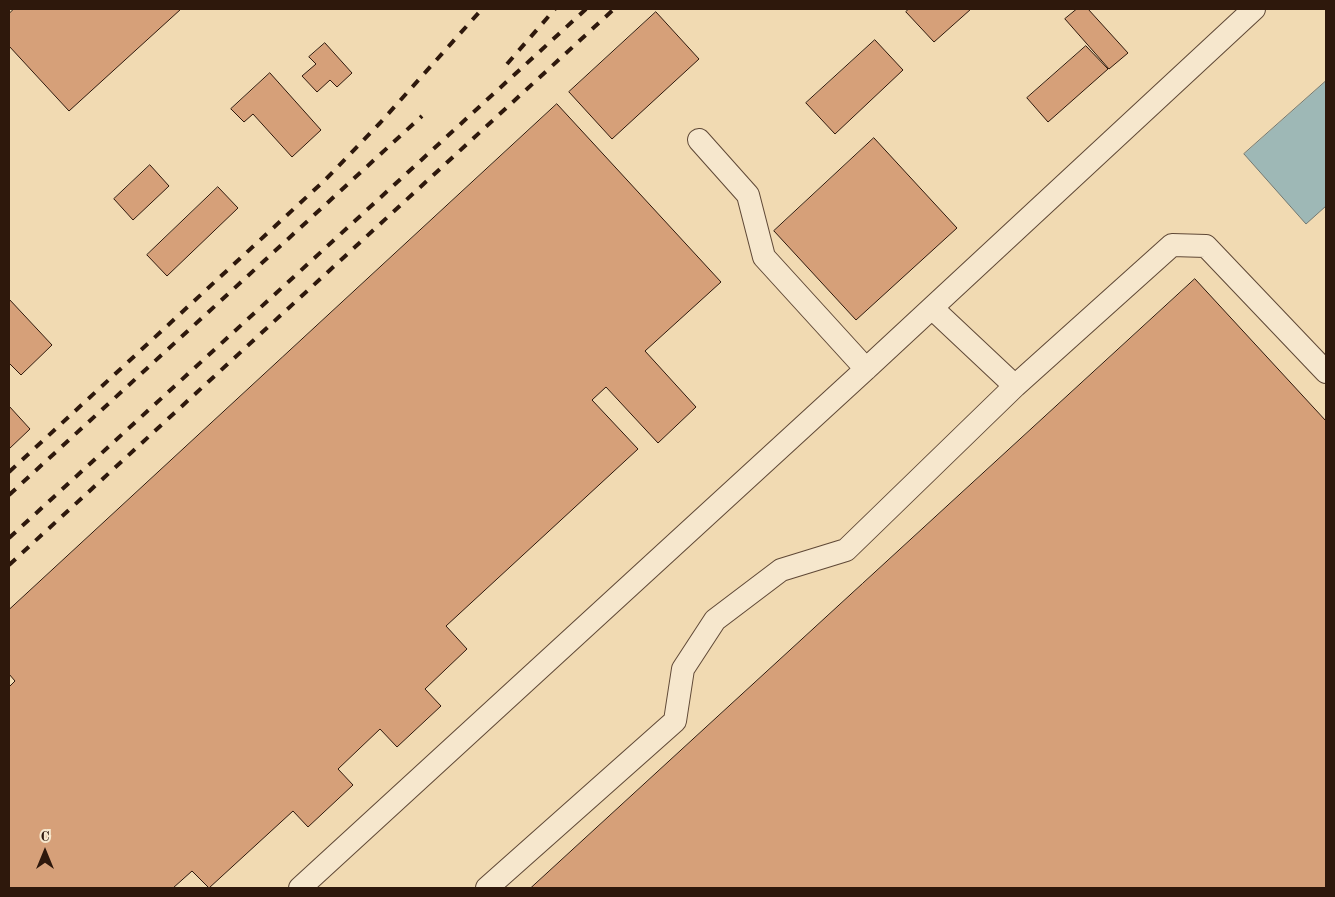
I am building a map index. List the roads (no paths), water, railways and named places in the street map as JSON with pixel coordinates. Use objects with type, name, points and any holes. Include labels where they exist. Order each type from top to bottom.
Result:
[{"type":"lane","points":[[300,888],[866,369],[1254,9]]},
{"type":"lane","points":[[699,140],[748,195],[764,258],[866,369]]},
{"type":"lane","points":[[487,888],[675,721],[683,669],[715,620],[781,570],[846,550],[1014,386],[1172,245],[1206,246],[1326,372]]},
{"type":"lane","points":[[932,308],[1014,386]]},
{"type":"water","points":[[1326,81],[1326,206],[1306,224],[1244,154]]},
{"type":"railway","points":[[9,472],[325,180],[380,123],[482,9]]},
{"type":"railway","points":[[507,64],[555,9]]},
{"type":"railway","points":[[9,538],[586,9]]},
{"type":"railway","points":[[9,565],[614,9]]},
{"type":"railway","points":[[9,495],[422,116]]}]
